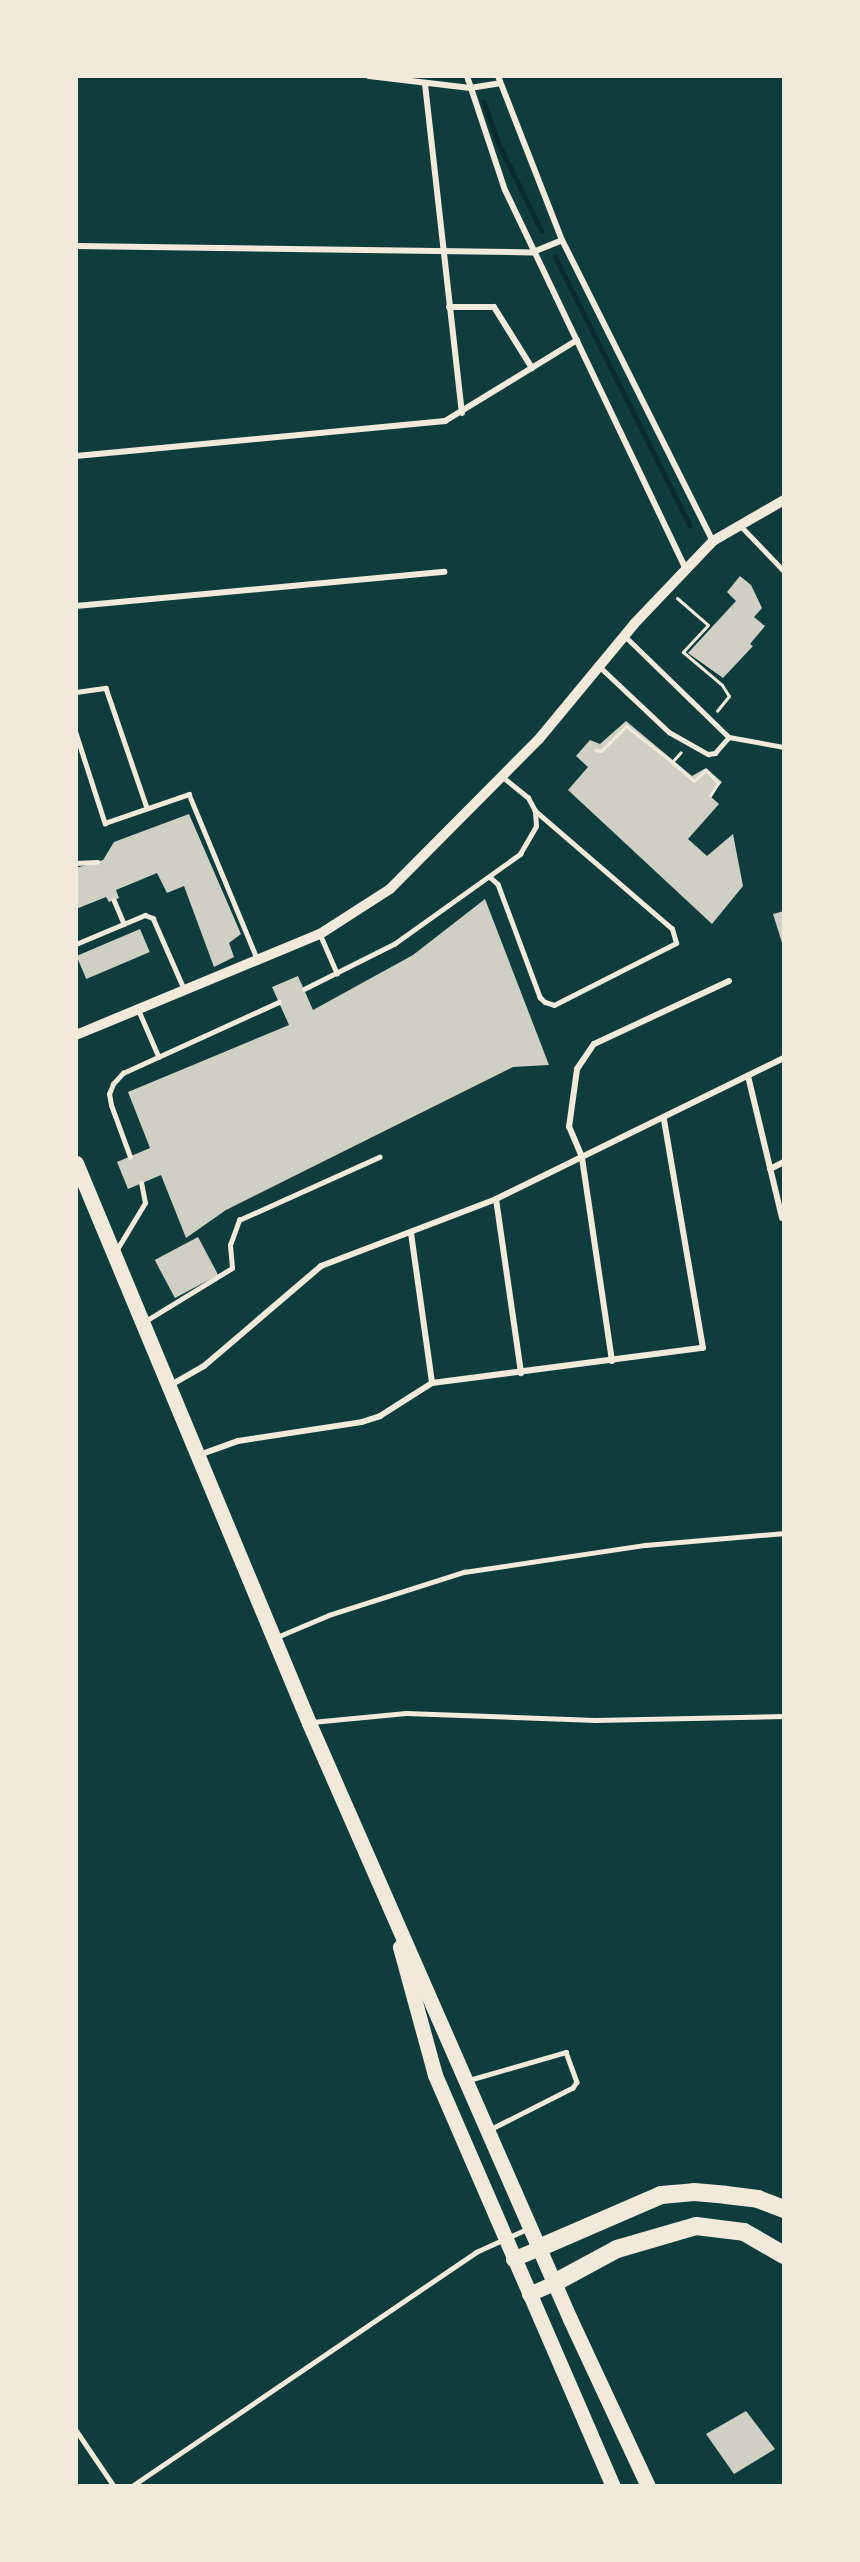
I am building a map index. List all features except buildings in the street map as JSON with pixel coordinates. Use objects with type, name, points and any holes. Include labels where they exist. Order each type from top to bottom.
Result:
[{"type":"highway","points":[[541,2247],[662,2195],[694,2192],[726,2195],[758,2199],[783,2209]]},
{"type":"highway","points":[[556,2282],[617,2249],[696,2226],[744,2232],[783,2255]]},
{"type":"main road","points":[[76,1163],[309,1723],[648,2486]]},
{"type":"main road","points":[[388,1901],[435,2074],[613,2486]]},
{"type":"main road","points":[[513,2259],[541,2247]]},
{"type":"main road","points":[[529,2294],[556,2282]]},
{"type":"street","points":[[369,76],[470,88],[499,80],[562,240],[713,541]]},
{"type":"street","points":[[467,76],[506,190],[533,252],[578,340],[686,569]]},
{"type":"street","points":[[425,84],[442,252],[462,413]]},
{"type":"street","points":[[76,246],[533,252],[562,240]]},
{"type":"street","points":[[449,307],[494,308],[532,368]]},
{"type":"street","points":[[76,456],[427,424],[462,413],[578,340]]},
{"type":"street","points":[[76,1035],[139,1011],[320,934],[390,889],[503,778],[625,636],[713,541],[783,500]]},
{"type":"street","points":[[76,606],[444,572]]},
{"type":"street","points":[[612,1361],[582,1157],[569,1126],[577,1069],[594,1044],[729,981]]},
{"type":"street","points":[[169,1386],[204,1366],[321,1266],[496,1199],[664,1119],[783,1058]]},
{"type":"street","points":[[748,1076],[782,1218]]},
{"type":"street","points":[[198,1455],[238,1441],[363,1422],[380,1416],[432,1383],[703,1348],[664,1119]]},
{"type":"street","points":[[770,1169],[783,1162]]},
{"type":"street","points":[[496,1199],[521,1373]]},
{"type":"street","points":[[411,1233],[432,1383]]},
{"type":"lane","points":[[740,525],[783,571]]},
{"type":"lane","points":[[625,636],[729,737],[783,747]]},
{"type":"lane","points":[[599,666],[669,732],[708,754],[715,753],[729,737]]},
{"type":"lane","points":[[76,692],[106,688],[147,808]]},
{"type":"lane","points":[[76,733],[105,823],[189,794],[258,961]]},
{"type":"lane","points":[[491,878],[498,884],[540,997],[545,1002],[554,1005],[676,943],[672,929],[535,810],[528,798],[503,778]]},
{"type":"lane","points":[[304,990],[394,944],[491,878],[530,841],[536,826],[535,810]]},
{"type":"lane","points":[[76,863],[97,862]]},
{"type":"lane","points":[[114,900],[124,924]]},
{"type":"lane","points":[[76,944],[145,915],[153,918],[185,990]]},
{"type":"lane","points":[[320,934],[338,973]]},
{"type":"lane","points":[[130,1157],[108,1094],[123,1073],[279,1002]]},
{"type":"lane","points":[[139,1011],[159,1057]]},
{"type":"lane","points":[[143,1322],[232,1268],[230,1245],[239,1220],[378,1157]]},
{"type":"lane","points":[[115,1254],[145,1203],[141,1184]]},
{"type":"lane","points":[[274,1638],[329,1615],[464,1572],[645,1545],[783,1533]]},
{"type":"lane","points":[[309,1723],[406,1713],[595,1720],[783,1716]]},
{"type":"lane","points":[[469,2080],[566,2052],[577,2082],[573,2088],[490,2130]]},
{"type":"lane","points":[[132,2486],[476,2252],[532,2226]]},
{"type":"lane","points":[[76,2430],[114,2486]]},
{"type":"path","points":[[672,762],[694,781],[706,770],[718,783],[710,796]]},
{"type":"waterway","points":[[483,101],[499,145],[541,230]]},
{"type":"waterway","points":[[555,257],[689,525]]}]
